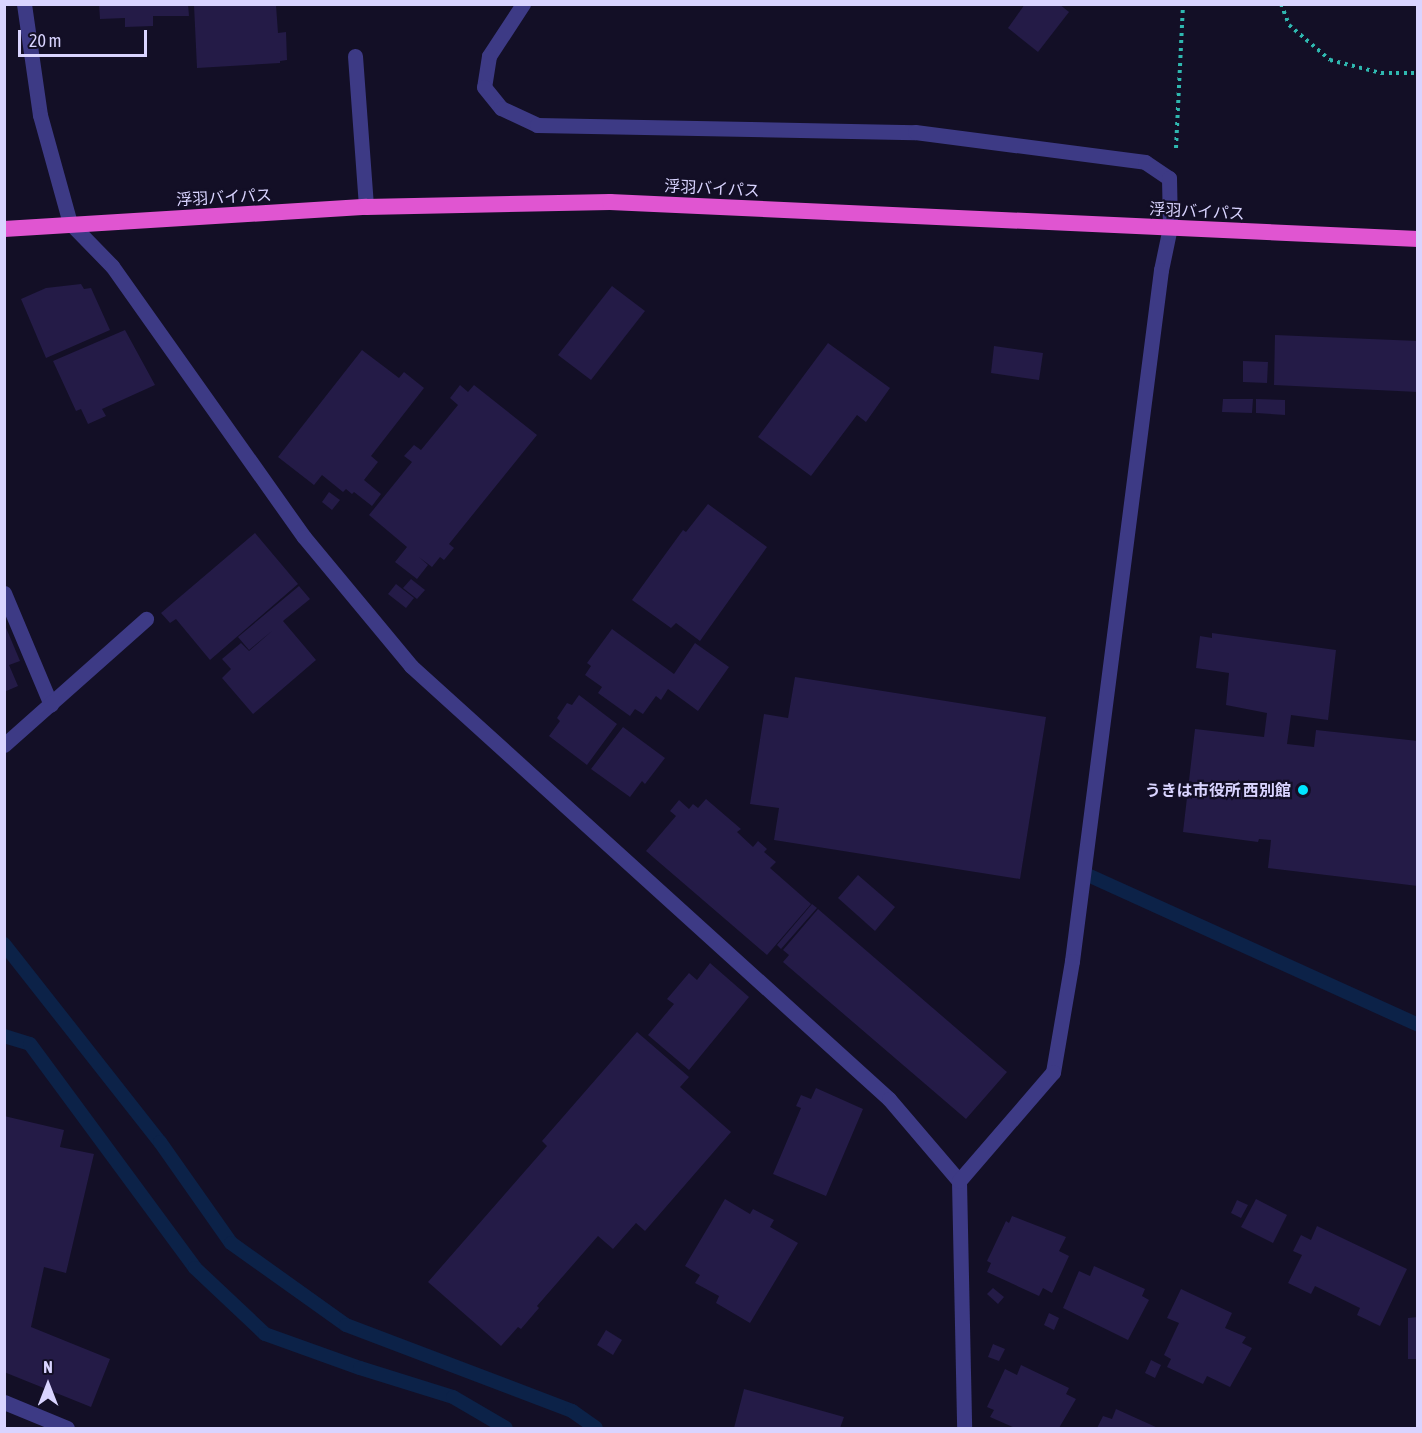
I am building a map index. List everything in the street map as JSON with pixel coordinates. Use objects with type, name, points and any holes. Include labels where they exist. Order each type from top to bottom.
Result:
[{"type":"highway","name":"浮羽バイパス","points":[[4,229],[70,223],[366,207],[610,202],[1418,239]]},
{"type":"street","points":[[24,4],[40,115],[70,223],[112,266],[304,537],[411,666],[889,1100],[958,1181],[964,1428]]},
{"type":"street","points":[[523,4],[489,56],[484,87],[501,108],[537,125],[915,132],[1144,162],[1169,178],[1170,227],[1161,270],[1072,961],[1053,1072],[958,1181]]},
{"type":"street","points":[[355,56],[366,207]]},
{"type":"street","points":[[4,593],[51,705]]},
{"type":"street","points":[[4,745],[146,619]]},
{"type":"street","points":[[4,1402],[67,1428]]},
{"type":"path","points":[[1169,178],[1176,155],[1183,4]]},
{"type":"path","points":[[1281,4],[1289,25],[1330,60],[1381,73],[1418,73]]},
{"type":"building","points":[[99,4],[188,4],[189,16],[153,16],[153,26],[125,27],[125,18],[100,19]]},
{"type":"building","points":[[1025,4],[1059,4],[1069,12],[1038,52],[1008,28]]},
{"type":"building","points":[[194,5],[276,5],[278,33],[286,32],[287,60],[280,61],[280,63],[197,68]]},
{"type":"building","points":[[81,284],[84,289],[91,288],[110,330],[46,358],[21,299],[46,288]]},
{"type":"building","points":[[612,286],[645,311],[591,380],[558,355]]},
{"type":"building","points":[[125,330],[155,385],[102,409],[106,416],[88,424],[81,409],[76,411],[53,361]]},
{"type":"building","points":[[1275,335],[1418,341],[1418,392],[1274,385]]},
{"type":"building","points":[[828,343],[890,388],[866,422],[857,415],[811,476],[758,437]]},
{"type":"building","points":[[994,346],[1043,353],[1039,380],[991,373]]},
{"type":"building","points":[[362,350],[399,378],[404,372],[424,388],[371,456],[378,462],[364,480],[381,494],[372,506],[354,492],[352,494],[346,489],[343,492],[322,475],[314,485],[278,457]]},
{"type":"building","points":[[1243,361],[1268,362],[1267,383],[1243,382]]},
{"type":"building","points":[[460,385],[468,392],[474,385],[537,435],[449,544],[454,548],[444,560],[440,557],[432,567],[419,557],[428,565],[417,579],[395,562],[407,547],[369,515],[412,462],[404,456],[414,445],[421,450],[458,405],[450,398]]},
{"type":"building","points":[[1223,399],[1253,399],[1252,413],[1222,412]]},
{"type":"building","points":[[1256,399],[1285,400],[1285,415],[1256,413]]},
{"type":"building","points":[[329,492],[340,500],[332,510],[322,502]]},
{"type":"building","points":[[708,504],[767,547],[700,641],[676,623],[671,628],[632,600],[683,530],[686,532]]},
{"type":"building","points":[[255,533],[298,584],[210,660],[176,619],[170,623],[161,613]]},
{"type":"building","points":[[411,579],[425,590],[417,599],[403,588]]},
{"type":"building","points":[[396,584],[414,598],[406,608],[388,594]]},
{"type":"building","points":[[299,586],[310,599],[283,621],[316,660],[253,714],[222,678],[231,669],[222,659],[241,643],[249,651],[272,631],[249,650],[238,637]]},
{"type":"building","points":[[4,623],[20,661],[9,665],[18,686],[4,692]]},
{"type":"building","points":[[612,629],[674,674],[695,643],[729,667],[698,711],[668,689],[661,700],[656,696],[643,714],[635,709],[630,716],[598,693],[602,687],[585,675],[591,666],[587,663]]},
{"type":"building","name":"うきは市役所 西別館","points":[[1212,633],[1336,650],[1328,720],[1291,715],[1287,744],[1314,747],[1316,730],[1418,741],[1418,886],[1268,868],[1271,840],[1259,839],[1258,842],[1183,832],[1195,729],[1264,737],[1267,713],[1226,705],[1229,673],[1196,668],[1200,636],[1212,638]]},
{"type":"building","points":[[795,677],[1046,717],[1020,879],[774,840],[779,808],[750,804],[764,714],[788,718]]},
{"type":"building","points":[[579,695],[617,724],[587,765],[549,736],[560,721],[557,718],[567,703],[572,705]]},
{"type":"building","points":[[623,727],[665,758],[645,784],[642,781],[630,797],[591,769]]},
{"type":"building","points":[[706,799],[741,829],[737,832],[753,847],[758,841],[767,849],[764,852],[776,862],[770,868],[811,904],[767,955],[646,851],[676,816],[670,811],[679,800],[689,809],[693,804],[698,808]]},
{"type":"building","points":[[858,875],[895,907],[875,931],[838,898]]},
{"type":"building","points":[[812,904],[817,908],[781,949],[777,945]]},
{"type":"building","points":[[818,909],[1007,1072],[966,1119],[783,962],[789,955],[783,950]]},
{"type":"building","points":[[710,963],[749,997],[689,1070],[648,1035],[674,1004],[667,999],[689,973],[697,980]]},
{"type":"building","points":[[637,1032],[689,1077],[680,1087],[731,1132],[645,1231],[636,1223],[613,1249],[598,1236],[537,1306],[539,1308],[521,1329],[518,1327],[501,1346],[428,1282],[547,1146],[542,1141]]},
{"type":"building","points":[[816,1088],[863,1109],[826,1196],[773,1174],[801,1108],[796,1106],[801,1095],[811,1099]]},
{"type":"building","points":[[4,1116],[64,1130],[60,1147],[94,1154],[66,1273],[44,1267],[31,1327],[110,1359],[91,1407],[4,1372]]},
{"type":"building","points":[[725,1199],[750,1214],[753,1209],[774,1220],[770,1227],[798,1243],[750,1323],[716,1303],[719,1296],[695,1283],[700,1275],[685,1266]]},
{"type":"building","points":[[1256,1199],[1287,1215],[1273,1243],[1241,1227]]},
{"type":"building","points":[[1237,1200],[1248,1205],[1241,1218],[1231,1213]]},
{"type":"building","points":[[1012,1216],[1066,1237],[1059,1251],[1069,1256],[1052,1293],[1043,1288],[1039,1296],[987,1272],[991,1263],[987,1261],[1006,1221],[1009,1223]]},
{"type":"building","points":[[1317,1226],[1407,1269],[1380,1326],[1357,1315],[1360,1308],[1315,1286],[1311,1294],[1288,1283],[1302,1255],[1293,1251],[1301,1235],[1311,1240]]},
{"type":"building","points":[[1094,1266],[1145,1289],[1142,1296],[1149,1300],[1128,1340],[1063,1308],[1079,1271],[1090,1276]]},
{"type":"building","points":[[993,1288],[1004,1297],[998,1304],[987,1294]]},
{"type":"building","points":[[1181,1289],[1232,1313],[1225,1328],[1246,1337],[1242,1343],[1252,1348],[1230,1387],[1207,1376],[1203,1384],[1167,1367],[1171,1359],[1164,1355],[1179,1323],[1167,1318]]},
{"type":"building","points":[[1049,1313],[1059,1318],[1054,1330],[1044,1325]]},
{"type":"building","points":[[1418,1317],[1418,1359],[1408,1359],[1408,1318]]},
{"type":"building","points":[[606,1330],[622,1340],[613,1355],[597,1345]]},
{"type":"building","points":[[993,1344],[1005,1349],[999,1361],[988,1357]]},
{"type":"building","points":[[1151,1360],[1161,1365],[1155,1378],[1145,1373]]},
{"type":"building","points":[[1021,1365],[1069,1388],[1066,1394],[1076,1399],[1059,1428],[1015,1428],[990,1417],[994,1410],[987,1407],[1005,1369],[1017,1375]]},
{"type":"building","points":[[744,1389],[844,1417],[840,1428],[734,1428]]},
{"type":"building","points":[[1116,1409],[1158,1428],[1097,1428],[1103,1416],[1112,1419]]},
{"type":"waterway","points":[[1090,876],[1418,1025]]},
{"type":"waterway","points":[[4,944],[160,1142],[231,1243],[346,1325],[572,1411],[596,1428]]},
{"type":"waterway","points":[[4,1036],[30,1044],[195,1268],[265,1334],[360,1368],[453,1397],[506,1428]]},
{"type":"place","name":"うきは市役所 西別館","points":[[1303,790]]}]
